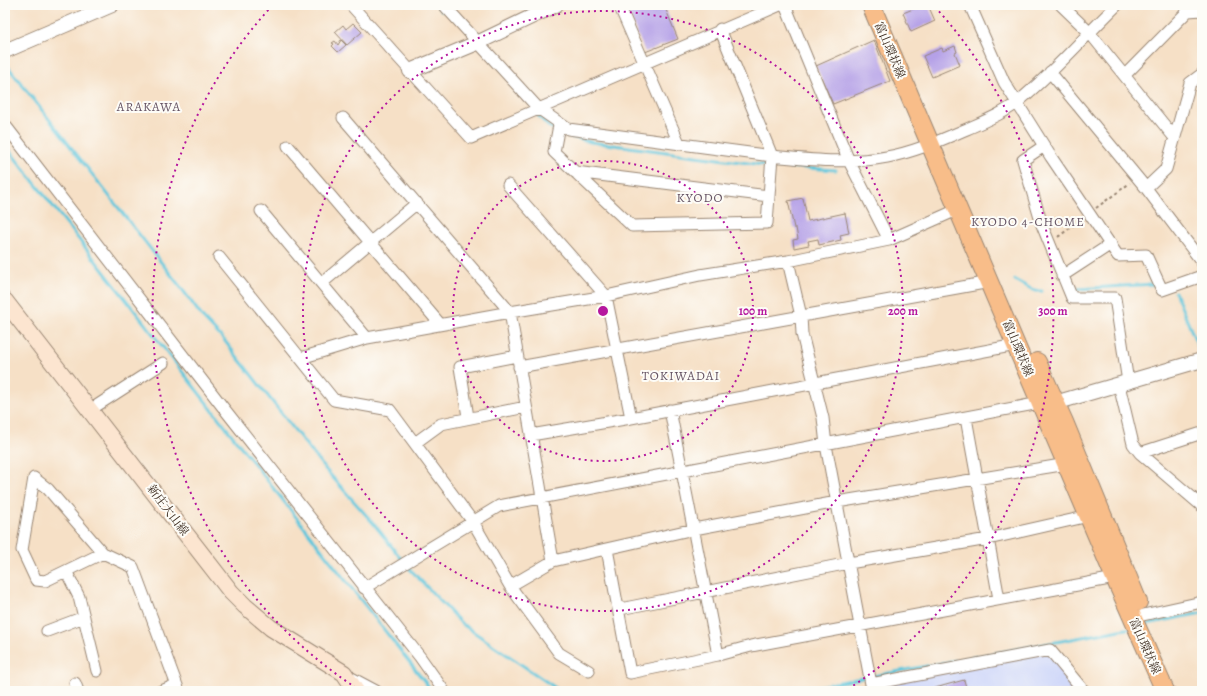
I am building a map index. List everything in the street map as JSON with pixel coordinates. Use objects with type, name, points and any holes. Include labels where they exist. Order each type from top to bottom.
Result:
[{"type":"main road","name":"富山環状線","points":[[871,5],[937,142],[959,209],[1016,345],[1048,403],[1067,464],[1115,578],[1143,624],[1165,691]]},
{"type":"main road","name":"富山環状線","points":[[884,5],[937,142],[1048,403],[1143,624],[1176,691]]},
{"type":"main road","name":"新庄大山線","points":[[5,301],[201,554],[245,606],[271,628],[344,673],[356,691]]},
{"type":"street","points":[[351,5],[471,138],[780,5]]},
{"type":"street","points":[[444,5],[477,43],[538,108],[559,125],[568,129],[588,133],[806,160],[849,161],[887,158],[937,142],[990,119],[1017,102],[1050,72],[1118,5]]},
{"type":"street","points":[[410,71],[477,43],[556,5]]},
{"type":"street","points":[[620,5],[678,143]]},
{"type":"street","points":[[784,5],[849,161],[889,240]]},
{"type":"street","points":[[970,5],[1004,82],[1044,146],[1118,256],[1146,255],[1162,290],[1202,276]]},
{"type":"street","points":[[1061,5],[1089,32],[1174,137]]},
{"type":"street","points":[[5,51],[103,7]]},
{"type":"street","points":[[1125,75],[1188,11],[1202,10]]},
{"type":"street","points":[[559,125],[554,152],[632,226],[767,223],[772,156],[720,30]]},
{"type":"street","points":[[1050,72],[1146,188],[1202,262]]},
{"type":"street","points":[[1146,188],[1166,169],[1190,83],[1202,74]]},
{"type":"street","points":[[343,118],[510,312],[553,561]]},
{"type":"street","points":[[5,125],[364,588],[420,657],[444,691]]},
{"type":"street","points":[[288,146],[440,324]]},
{"type":"street","points":[[1044,146],[1023,160],[1042,225],[1072,298],[1116,298],[1124,383],[1133,444],[1140,453],[1202,506]]},
{"type":"street","points":[[575,172],[769,196]]},
{"type":"street","points":[[508,184],[606,296],[616,351],[631,418]]},
{"type":"street","points":[[322,283],[417,203]]},
{"type":"street","points":[[301,358],[367,338],[606,296],[700,276],[788,261],[889,240],[959,209]]},
{"type":"street","points":[[261,211],[367,338]]},
{"type":"street","points":[[1062,276],[1111,244]]},
{"type":"street","points":[[219,257],[334,400],[390,410],[473,522],[510,586],[559,653],[589,670]]},
{"type":"street","points":[[788,261],[801,316],[802,334],[823,418],[826,445],[871,684],[1050,650],[1084,691]]},
{"type":"street","points":[[519,367],[616,351],[990,282]]},
{"type":"street","points":[[531,435],[631,418],[1016,345]]},
{"type":"street","points":[[468,417],[460,367],[517,356]]},
{"type":"street","points":[[364,588],[499,506],[1048,403],[1202,360]]},
{"type":"street","points":[[90,410],[163,363]]},
{"type":"street","points":[[415,443],[441,424],[468,417],[526,407]]},
{"type":"street","points":[[670,410],[718,655]]},
{"type":"street","points":[[966,418],[999,599]]},
{"type":"street","points":[[1140,453],[1202,433]]},
{"type":"street","points":[[510,586],[553,561],[694,529],[837,502],[1067,464]]},
{"type":"street","points":[[103,553],[45,582],[36,580],[22,550],[34,478],[48,489],[103,553],[133,568],[178,688],[161,691]]},
{"type":"street","points":[[620,609],[707,593],[849,563],[988,539],[1089,516]]},
{"type":"street","points":[[607,549],[620,609],[630,673],[718,655],[751,646],[861,627],[930,611],[1115,578]]},
{"type":"street","points":[[66,571],[79,597],[97,671]]},
{"type":"street","points":[[1143,624],[1202,602]]},
{"type":"street","points":[[47,631],[84,617]]},
{"type":"street","points":[[344,673],[376,691]]},
{"type":"shaded area","points":[[1050,650],[1083,691],[833,691]]},
{"type":"building","points":[[625,5],[664,5],[678,39],[645,52]]},
{"type":"building","points":[[923,5],[928,5],[935,21],[911,32],[903,13]]},
{"type":"building","points":[[353,23],[362,32],[347,45],[335,32],[343,25],[346,29]]},
{"type":"building","points":[[341,40],[346,45],[338,52],[332,46],[334,44],[332,43],[335,41],[338,45]]},
{"type":"building","points":[[874,40],[890,81],[833,104],[816,66]]},
{"type":"building","points":[[955,46],[957,52],[955,53],[960,65],[932,77],[923,56],[942,48],[943,51]]},
{"type":"building","points":[[803,198],[808,221],[845,213],[849,233],[840,235],[841,240],[819,245],[818,239],[808,241],[809,245],[794,248],[793,240],[798,239],[788,201]]},
{"type":"building","points":[[964,680],[967,691],[924,691]]},
{"type":"waterway","points":[[437,5],[442,11]]},
{"type":"waterway","points":[[5,63],[203,318],[224,340],[326,470],[374,524],[403,561]]},
{"type":"waterway","points":[[535,112],[548,126],[555,129]]},
{"type":"waterway","points":[[560,132],[591,142],[763,165],[836,170]]},
{"type":"waterway","points":[[5,145],[432,691]]},
{"type":"waterway","points":[[1015,280],[1035,291],[1042,291]]},
{"type":"waterway","points":[[1078,289],[1154,284]]},
{"type":"waterway","points":[[1175,292],[1202,356]]},
{"type":"waterway","points":[[407,566],[462,624],[560,691]]},
{"type":"waterway","points":[[1142,625],[1202,613]]},
{"type":"waterway","points":[[873,676],[1131,628]]},
{"type":"waterway","points":[[794,691],[867,677]]},
{"type":"district","name":"ARAKAWA","points":[[149,106]]},
{"type":"district","name":"KYODO","points":[[700,197]]},
{"type":"district","name":"KYODO 4-CHOME","points":[[1028,221]]},
{"type":"district","name":"TOKIWADAI","points":[[681,375]]}]
